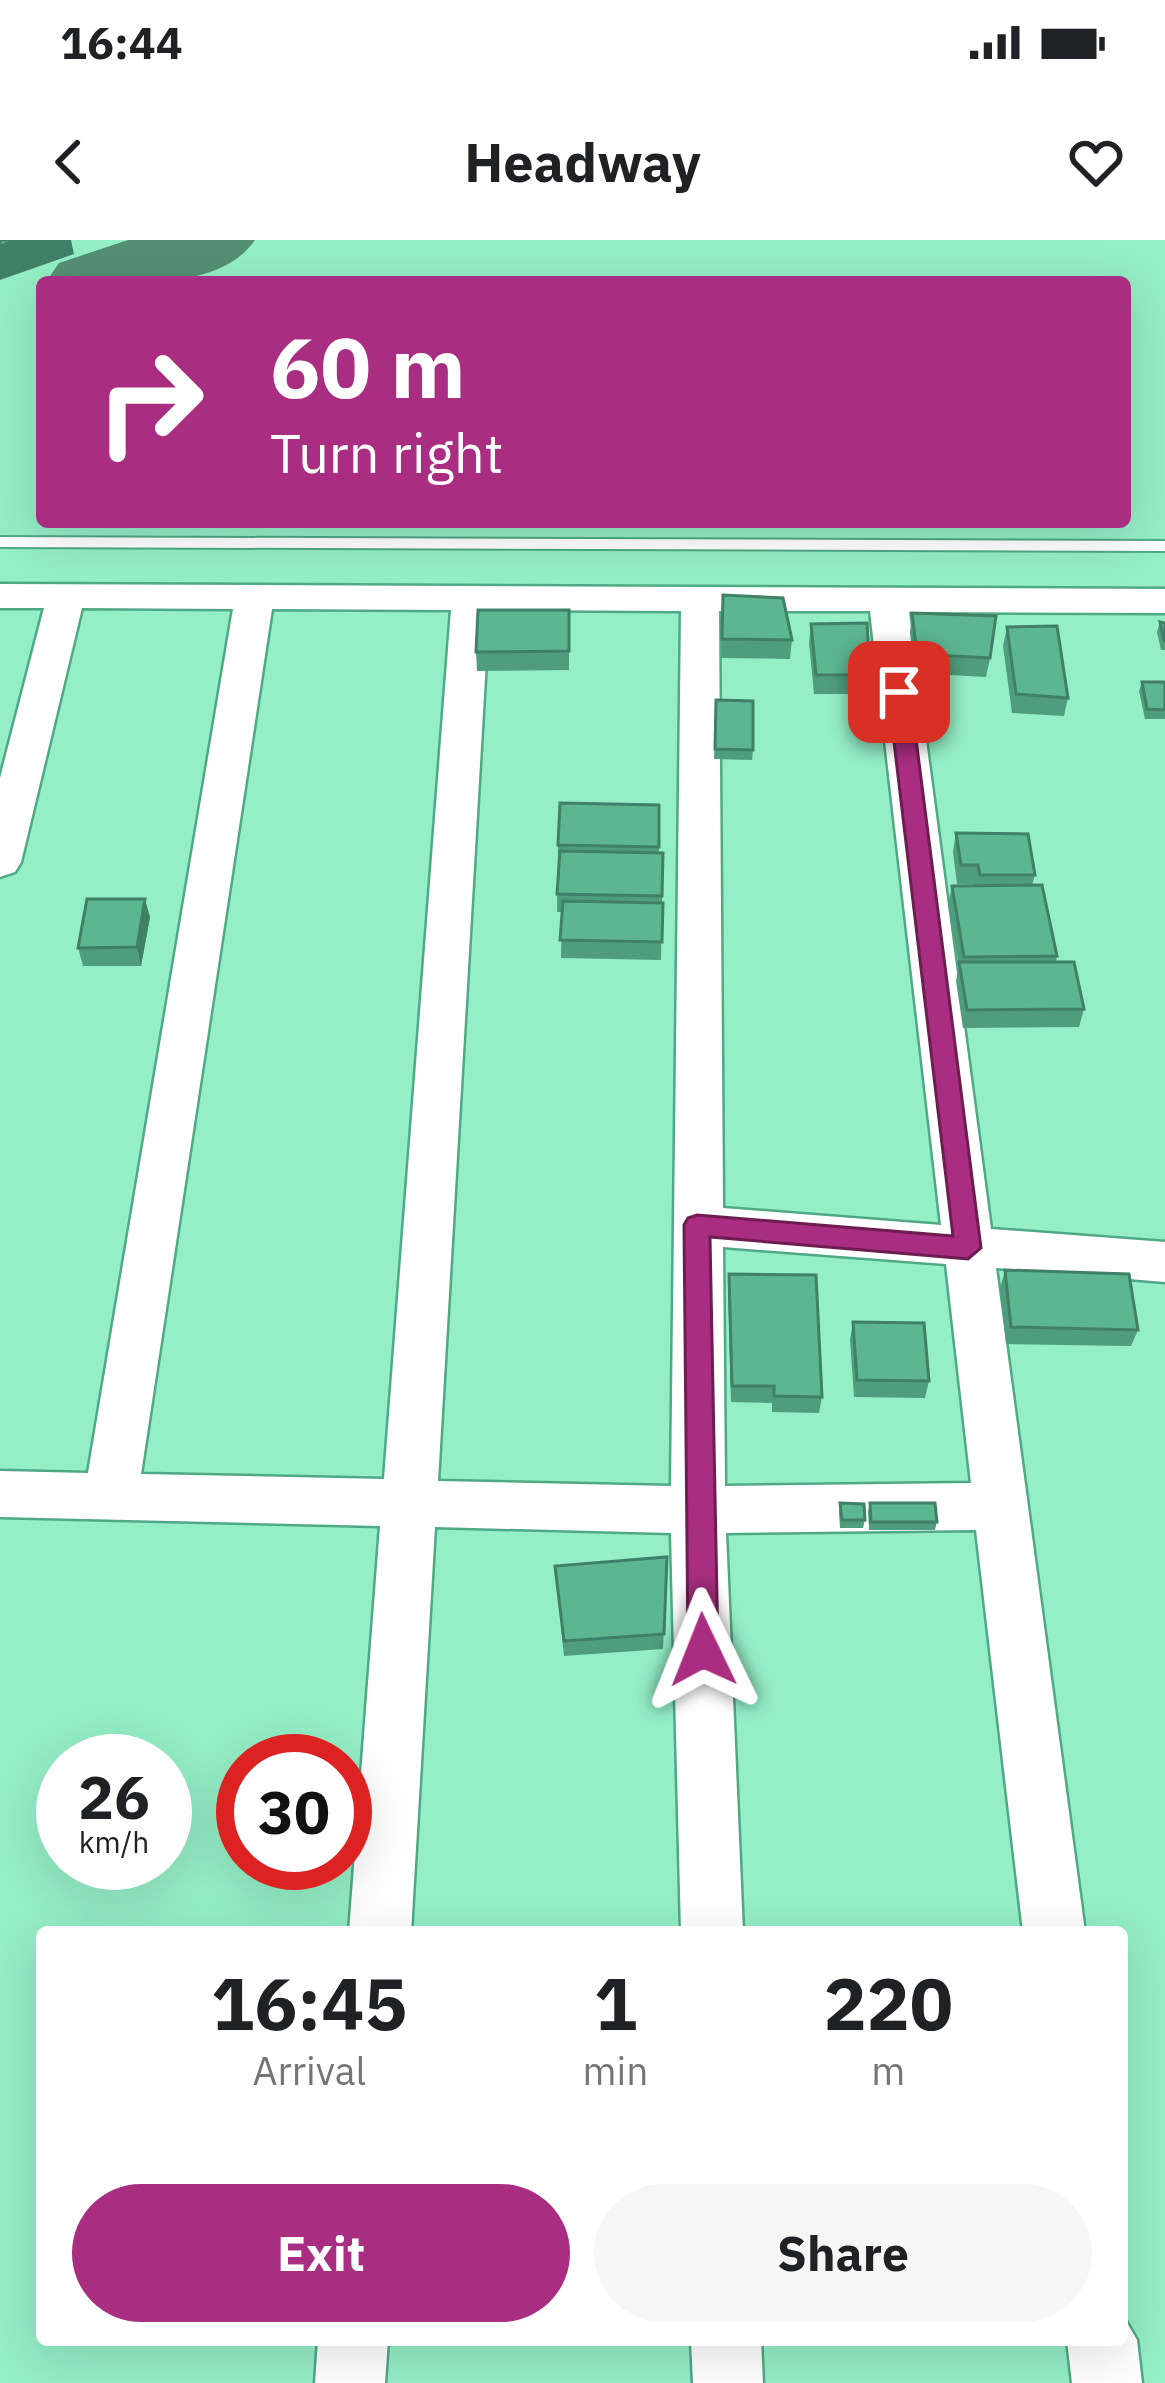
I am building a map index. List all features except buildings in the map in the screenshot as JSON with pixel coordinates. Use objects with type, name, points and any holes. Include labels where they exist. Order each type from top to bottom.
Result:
[{"type":"street","points":[[0,596],[1165,601]]},
{"type":"street","points":[[0,862],[66,596]]},
{"type":"street","points":[[111,1495],[254,598]]},
{"type":"street","points":[[380,1926],[471,598]]},
{"type":"street","points":[[700,598],[698,1510],[712,1926]]},
{"type":"street","points":[[888,599],[1053,1926]]},
{"type":"street","points":[[697,1225],[1165,1262]]},
{"type":"street","points":[[0,1494],[698,1510],[1003,1506]]},
{"type":"street","points":[[350,2383],[353,2346]]},
{"type":"street","points":[[726,2346],[728,2383]]},
{"type":"street","points":[[1103,2346],[1107,2383]]},
{"type":"lane","points":[[0,542],[1165,546]]},
{"type":"taxiway","points":[[107,276],[212,240]]},
{"type":"route","points":[[703,1650],[697,1225],[968,1248],[899,692]]}]
